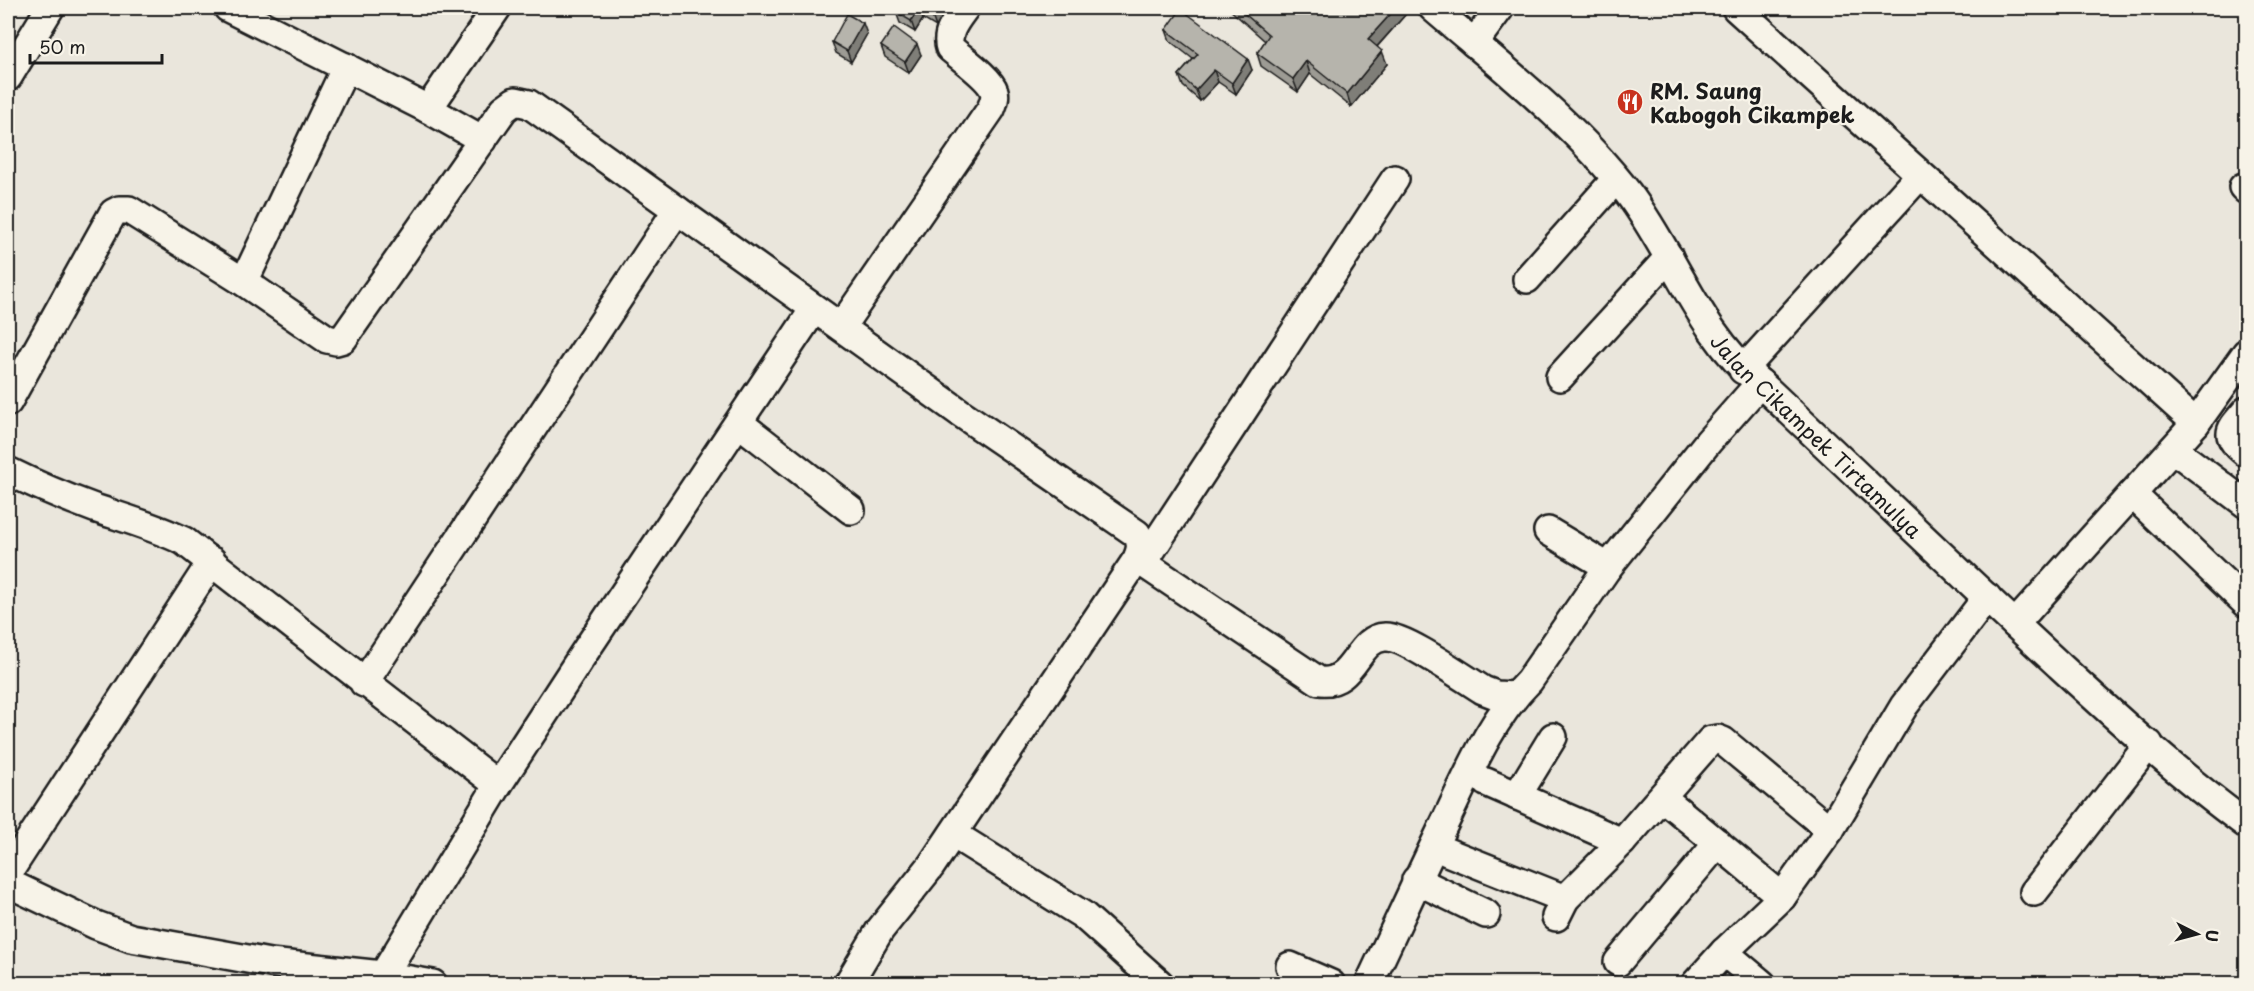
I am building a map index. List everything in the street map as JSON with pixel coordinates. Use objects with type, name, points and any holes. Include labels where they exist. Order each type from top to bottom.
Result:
[{"type":"street","points":[[8,77],[50,8]]},
{"type":"street","points":[[228,8],[428,109],[483,140]]},
{"type":"street","points":[[428,109],[497,8]]},
{"type":"street","points":[[841,327],[991,110],[995,93],[990,83],[950,48],[948,42],[953,25],[965,8]]},
{"type":"street","name":"Jalan Cikampek Tirtamulya","points":[[1433,8],[1564,124],[1616,179],[1641,212],[1720,343],[1752,376],[2015,624],[2149,744],[2245,819]]},
{"type":"street","points":[[1474,43],[1500,8]]},
{"type":"street","points":[[1736,8],[2196,423]]},
{"type":"street","points":[[244,282],[346,67]]},
{"type":"street","points":[[8,402],[113,213],[119,210],[129,210],[244,282],[327,339],[336,341],[343,339],[483,140],[510,103],[515,102],[529,104],[962,414],[1137,534],[1141,542],[1140,561]]},
{"type":"street","points":[[1369,984],[1416,880],[1480,750],[1514,696],[1529,681],[1608,567],[1708,442],[1752,376],[1920,175]]},
{"type":"street","points":[[848,984],[880,930],[918,885],[953,834],[1140,561],[1395,179]]},
{"type":"street","points":[[1527,279],[1616,179]]},
{"type":"street","points":[[364,683],[677,210]]},
{"type":"street","points":[[1560,377],[1669,257]]},
{"type":"street","points":[[380,979],[498,785],[584,652],[814,309]]},
{"type":"street","points":[[2015,624],[2196,423],[2247,353]]},
{"type":"street","points":[[2247,411],[2232,428],[2231,437],[2233,442],[2247,453]]},
{"type":"street","points":[[739,423],[851,510]]},
{"type":"street","points":[[2173,449],[2247,504]]},
{"type":"street","points":[[8,471],[66,496],[160,529],[184,541],[498,785]]},
{"type":"street","points":[[2132,494],[2247,603]]},
{"type":"street","points":[[1548,531],[1608,567]]},
{"type":"street","points":[[8,873],[212,561]]},
{"type":"street","points":[[1140,561],[1319,681],[1328,682],[1341,678],[1371,642],[1384,636],[1402,641],[1483,690],[1497,695],[1514,696]]},
{"type":"street","points":[[1695,984],[1724,952],[1782,897],[1830,830],[1904,706],[1987,597]]},
{"type":"street","points":[[1517,796],[1552,737]]},
{"type":"street","points":[[1447,852],[1561,908],[1662,797],[1704,747],[1711,740],[1718,739],[1830,830]]},
{"type":"street","points":[[2034,892],[2149,744]]},
{"type":"street","points":[[1486,782],[1622,842]]},
{"type":"street","points":[[1662,797],[1782,897]]},
{"type":"street","points":[[953,834],[1083,915],[1160,984]]},
{"type":"street","points":[[1618,962],[1718,843]]},
{"type":"street","points":[[1416,880],[1486,914]]},
{"type":"street","points":[[8,883],[96,925],[131,938],[270,963],[380,979],[433,984]]},
{"type":"street","points":[[1724,952],[1762,984]]},
{"type":"street","points":[[1290,966],[1331,984]]},
{"type":"building","points":[[898,8],[919,8],[911,21],[896,12]]},
{"type":"building","points":[[919,8],[936,8],[932,16]]},
{"type":"building","points":[[1238,8],[1396,8],[1368,39],[1382,51],[1347,94],[1306,61],[1293,79],[1257,53],[1269,35]]},
{"type":"building","points":[[1181,9],[1248,59],[1232,83],[1214,70],[1196,90],[1179,75],[1198,54],[1166,30]]},
{"type":"building","points":[[847,14],[863,23],[847,51],[832,42]]},
{"type":"building","points":[[894,27],[917,44],[905,62],[881,46]]},
{"type":"place","name":"RM. Saung Kabogoh Cikampek","points":[[1630,102]]}]
